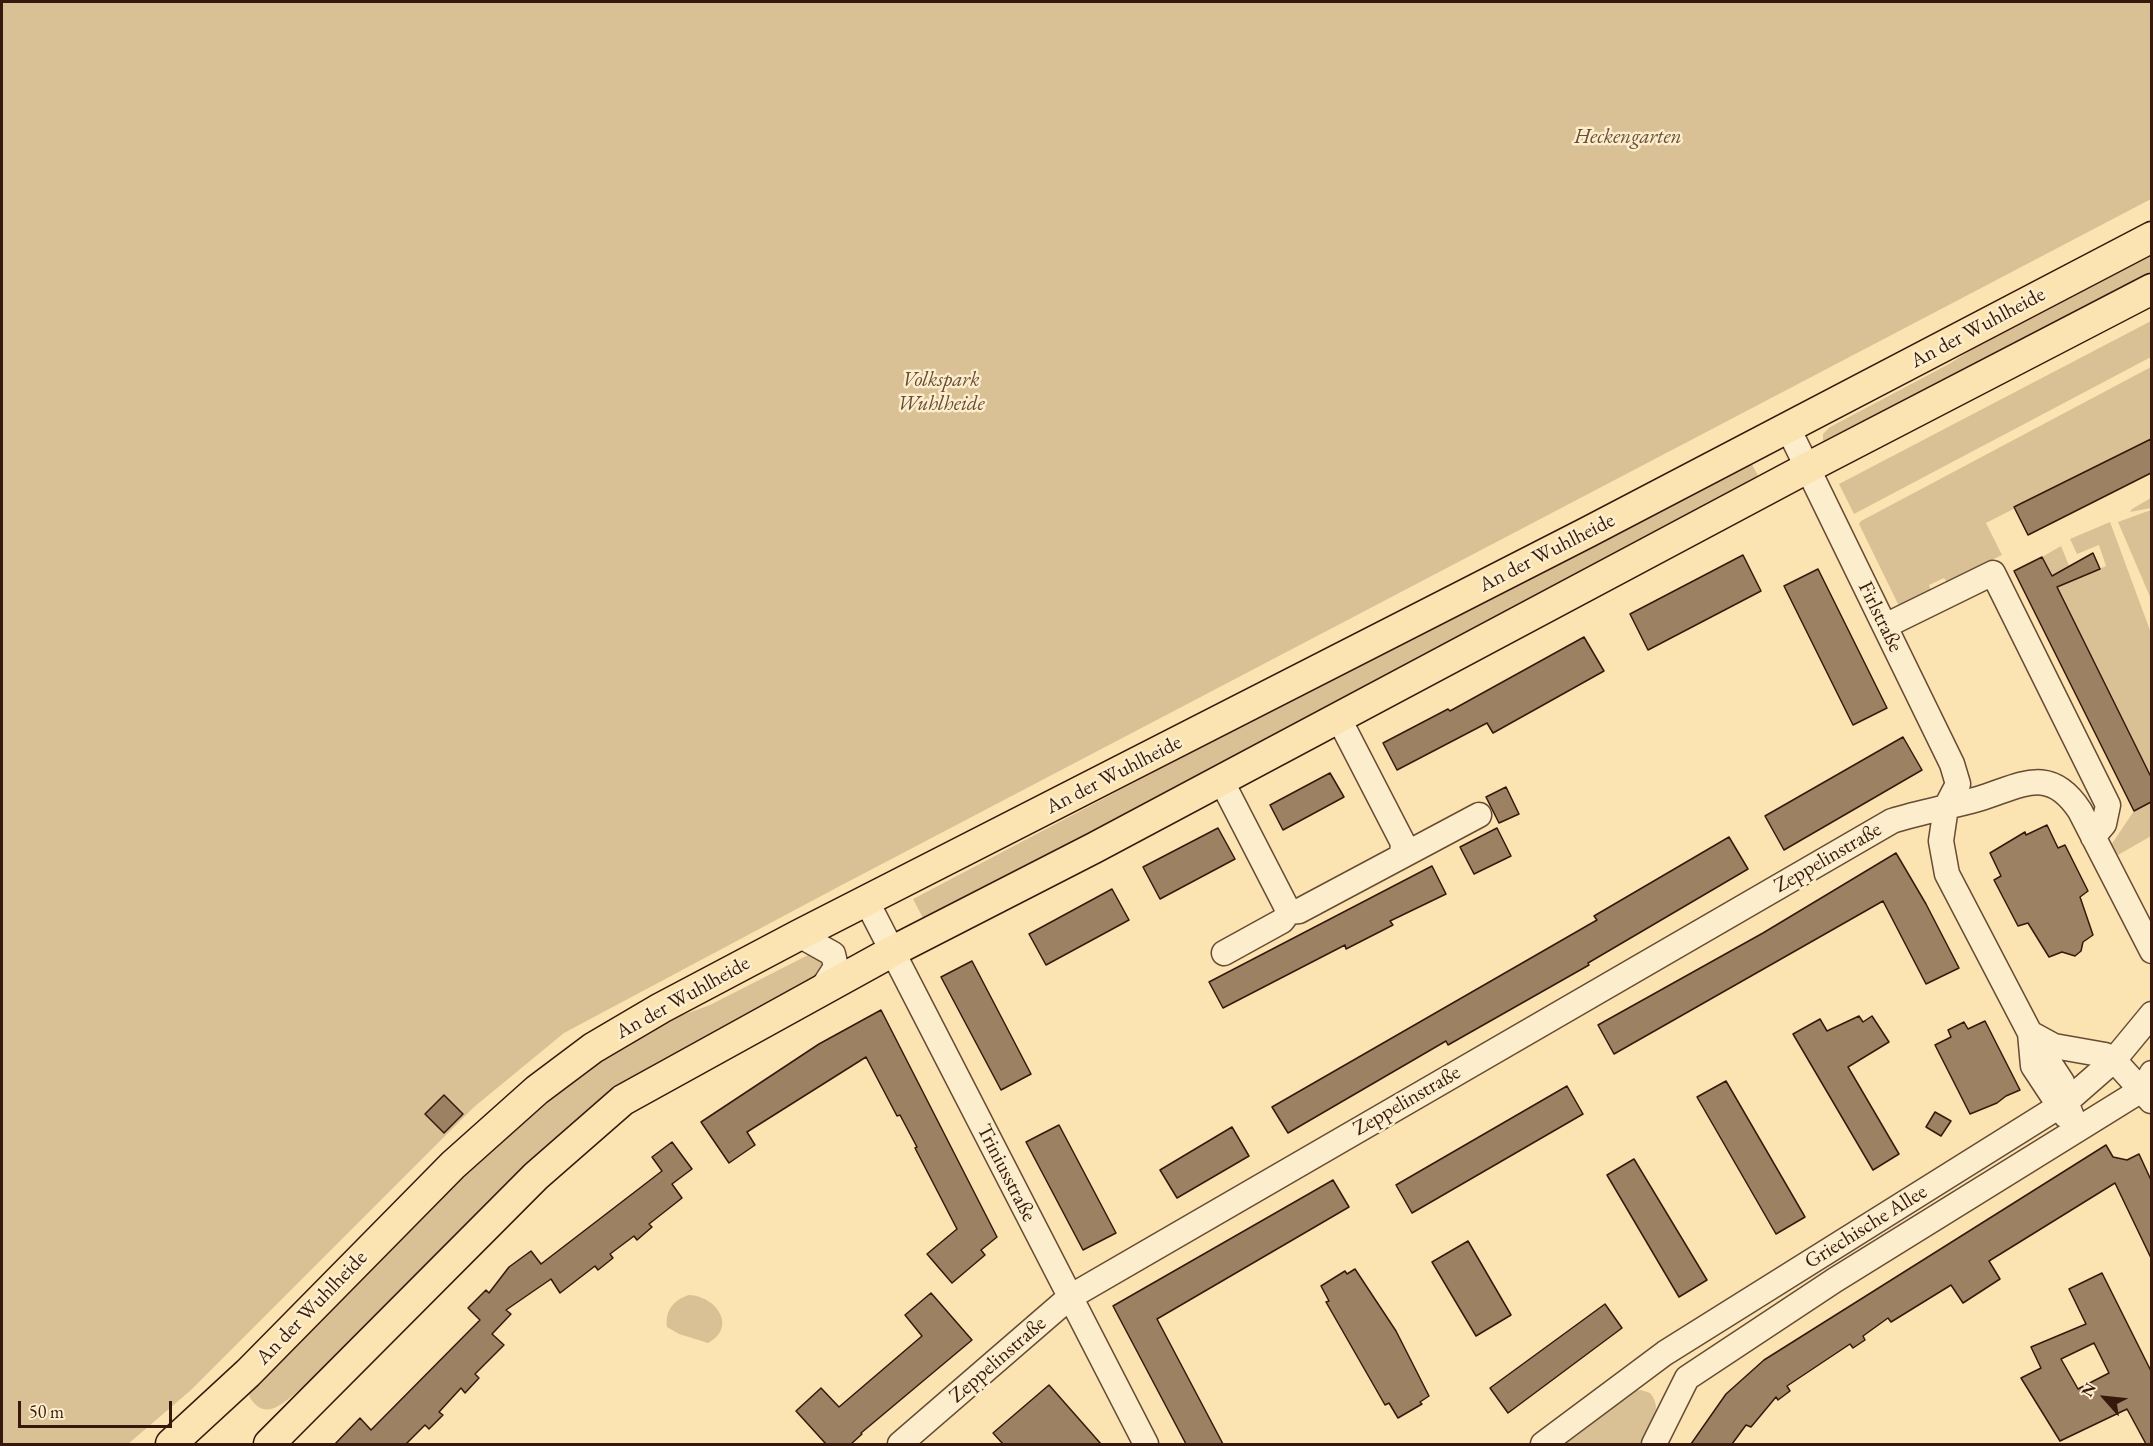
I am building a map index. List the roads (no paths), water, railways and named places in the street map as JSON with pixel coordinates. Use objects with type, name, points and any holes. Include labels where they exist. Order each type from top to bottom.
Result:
[{"type":"main road","name":"An der Wuhlheide","points":[[171,1444],[248,1373],[453,1165],[537,1090],[593,1048],[661,1008],[799,935],[1788,428],[2151,237]]},
{"type":"main road","points":[[268,1444],[536,1176],[623,1100],[893,951],[2151,289]]},
{"type":"street","name":"Firlstraße","points":[[1788,428],[1952,764],[1958,784],[1946,807],[1941,841],[1947,874],[2030,1032],[2062,1082],[2062,1104],[2078,1129]]},
{"type":"street","points":[[1885,626],[1993,573],[2087,758],[2108,806],[2104,824],[2093,837]]},
{"type":"street","points":[[1338,717],[1403,843],[1402,855]]},
{"type":"street","points":[[1221,780],[1289,912]]},
{"type":"street","points":[[1946,807],[1978,799],[2025,782],[2041,783],[2070,796],[2151,951]]},
{"type":"street","name":"Zeppelinstraße","points":[[900,1444],[1070,1297],[1880,827],[1892,821],[1946,807]]},
{"type":"street","points":[[1224,953],[1282,921],[1289,912],[1299,911],[1479,815]]},
{"type":"street","name":"Triniusstraße","points":[[867,902],[1146,1444]]},
{"type":"street","points":[[799,935],[833,954],[836,967],[821,990]]},
{"type":"street","name":"Griechische Allee","points":[[1543,1444],[1665,1353],[2062,1104],[2114,1060],[2151,1014]]},
{"type":"street","points":[[2030,1032],[2054,1046],[2105,1055],[2149,1088]]},
{"type":"street","name":"Griechische Allee","points":[[1687,1377],[1835,1280],[2078,1129],[2149,1088]]},
{"type":"street","points":[[1654,1444],[1687,1377],[1665,1353]]},
{"type":"park label","name":"Heckengarten","points":[[1628,137]]},
{"type":"park label","name":"Volkspark Wuhlheide","points":[[941,392]]}]
